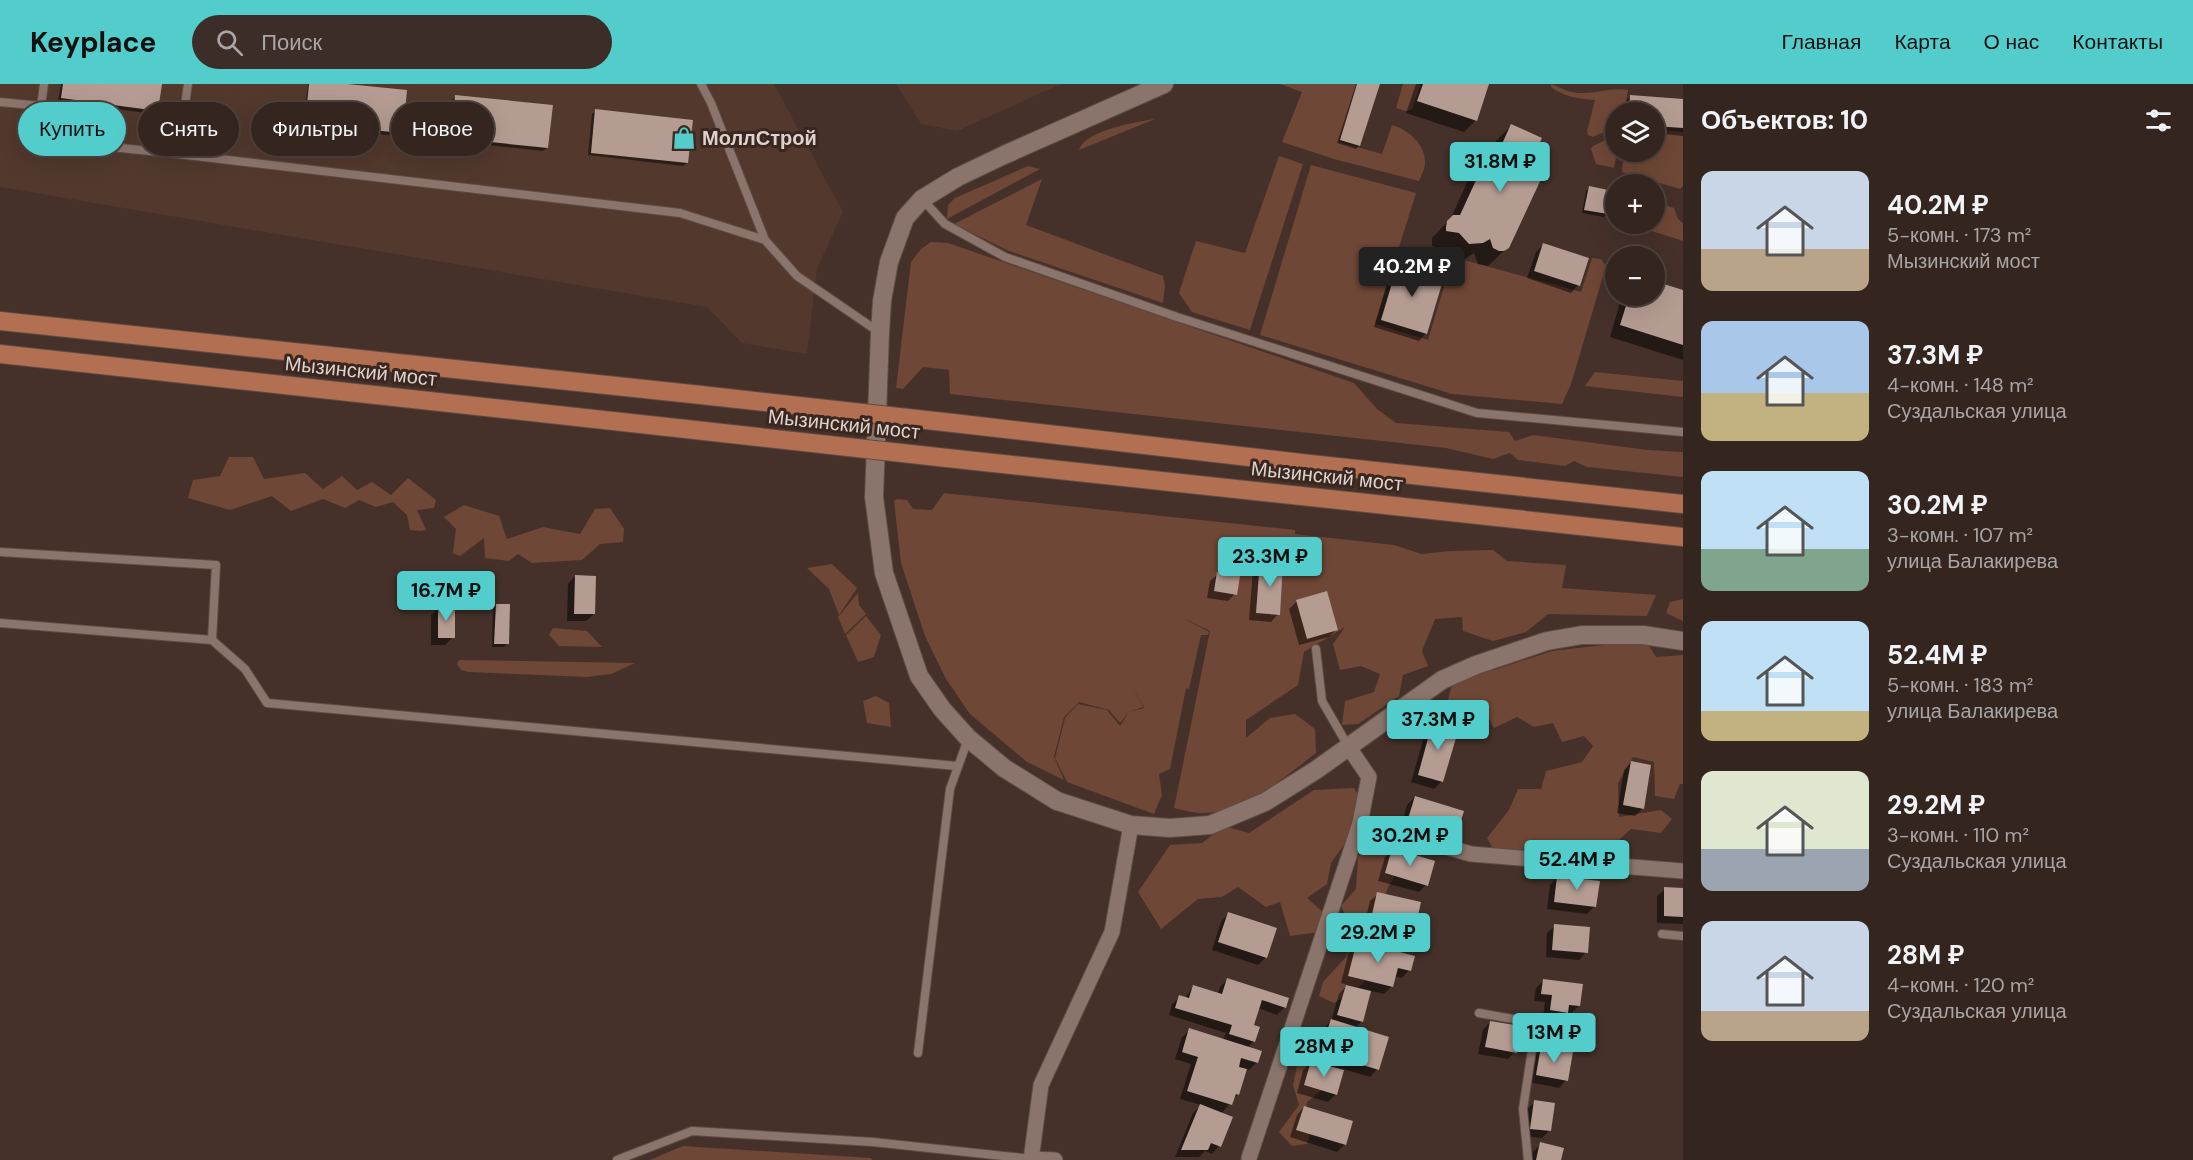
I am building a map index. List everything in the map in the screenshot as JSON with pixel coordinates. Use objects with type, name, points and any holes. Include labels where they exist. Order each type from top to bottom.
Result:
[{"type":"main road","name":"Мызинский мост","points":[[0,321],[701,395],[1683,504]]},
{"type":"main road","name":"Мызинский мост","points":[[0,354],[1683,537]]},
{"type":"street","points":[[1164,84],[1004,155],[958,177],[922,199],[905,218],[889,262],[882,301],[874,497],[884,573],[919,676],[968,738],[1004,768],[1057,801],[1131,825],[1170,828],[1210,825],[1265,802],[1316,770],[1442,680],[1512,651],[1547,641],[1582,635],[1643,635],[1683,641]]},
{"type":"street","points":[[1246,1159],[1360,824],[1369,777],[1348,746]]},
{"type":"street","points":[[1360,824],[1470,854],[1683,872]]},
{"type":"street","points":[[1055,1160],[1031,1159],[1041,1085],[1112,932],[1131,825]]},
{"type":"lane","points":[[42,102],[44,84]]},
{"type":"lane","points":[[185,102],[188,84]]},
{"type":"lane","points":[[701,84],[711,103],[765,240],[797,276],[880,333]]},
{"type":"lane","points":[[0,102],[18,104]]},
{"type":"lane","points":[[195,156],[680,213],[765,240]]},
{"type":"lane","points":[[922,199],[945,224],[1005,257],[1166,313],[1477,413],[1683,432]]},
{"type":"lane","points":[[0,552],[216,565],[212,640]]},
{"type":"lane","points":[[0,623],[212,640],[245,669],[267,703],[957,766]]},
{"type":"lane","points":[[1316,649],[1322,701],[1348,746]]},
{"type":"lane","points":[[918,1053],[950,789],[968,738]]},
{"type":"lane","points":[[1662,934],[1683,936]]},
{"type":"lane","points":[[1479,1013],[1536,1023],[1523,1109],[1528,1160]]},
{"type":"lane","points":[[617,1160],[692,1131],[873,1142],[1031,1159]]},
{"type":"shaded area","points":[[0,84],[774,84],[843,212],[817,269],[807,354],[742,343],[707,307],[0,187]]},
{"type":"shaded area","points":[[896,84],[1061,84],[957,131],[921,124]]},
{"type":"shaded area","points":[[1280,84],[1357,84],[1339,142],[1382,154],[1392,125],[1398,127],[1414,138],[1422,150],[1425,165],[1419,181],[1334,159],[1282,142],[1302,92]]},
{"type":"shaded area","points":[[1403,84],[1421,84],[1412,109],[1406,111],[1396,108]]},
{"type":"shaded area","points":[[1551,84],[1575,93],[1628,90],[1626,102],[1605,102],[1605,132],[1593,137],[1588,135],[1587,131],[1595,100],[1567,95],[1551,87]]},
{"type":"shaded area","points":[[1155,119],[1079,150],[1083,143],[1101,132]]},
{"type":"shaded area","points":[[1665,131],[1683,132],[1683,186],[1680,189],[1665,185],[1665,174],[1622,172],[1623,162],[1665,162]]},
{"type":"shaded area","points":[[1605,140],[1605,162],[1615,162],[1614,168],[1596,164],[1591,149]]},
{"type":"shaded area","points":[[1279,156],[1303,164],[1250,330],[1192,312],[1179,293],[1196,241],[1245,253]]},
{"type":"shaded area","points":[[1311,165],[1416,193],[1375,324],[1428,340],[1453,257],[1581,292],[1592,258],[1601,259],[1605,265],[1571,384],[1562,404],[1452,394],[1260,335]]},
{"type":"shaded area","points":[[1028,166],[1040,169],[947,219],[948,205],[955,198]]},
{"type":"shaded area","points":[[1042,179],[1026,225],[1163,276],[1165,286],[1163,303],[1009,251],[954,224]]},
{"type":"shaded area","points":[[1665,205],[1674,208],[1678,219],[1683,223],[1683,241],[1661,234],[1665,234]]},
{"type":"shaded area","points":[[931,242],[948,243],[1354,383],[1377,409],[1396,423],[1509,432],[1515,441],[1533,435],[1648,450],[1683,452],[1683,477],[1587,467],[1574,461],[1565,466],[1518,460],[1510,453],[1493,459],[1446,448],[950,394],[949,370],[923,367],[903,389],[896,388],[911,262],[921,249]]},
{"type":"shaded area","points":[[1595,372],[1683,381],[1683,397],[1585,386]]},
{"type":"shaded area","points":[[229,457],[253,457],[264,479],[305,473],[323,489],[342,476],[357,490],[372,482],[391,495],[408,478],[436,500],[434,508],[417,510],[426,530],[421,531],[410,530],[407,515],[393,502],[376,507],[359,500],[345,508],[323,499],[291,511],[272,496],[230,510],[188,498],[193,480],[220,476]]},
{"type":"shaded area","points":[[944,493],[1295,530],[1295,534],[1394,545],[1422,554],[1493,550],[1507,561],[1566,565],[1562,588],[1656,595],[1647,616],[1548,614],[1526,632],[1493,641],[1463,631],[1462,617],[1435,619],[1422,651],[1428,666],[1403,675],[1399,696],[1358,724],[1342,725],[1345,701],[1374,692],[1380,674],[1361,666],[1340,670],[1333,644],[1345,627],[1304,652],[1298,685],[1246,720],[1246,738],[1270,718],[1295,714],[1315,729],[1316,753],[1265,791],[1236,806],[1206,813],[1174,808],[1210,631],[1185,619],[1209,632],[1208,635],[1201,635],[1189,689],[1186,688],[1170,769],[1159,774],[1162,795],[1154,814],[1067,782],[1055,758],[1065,718],[1078,704],[1107,710],[1120,726],[1129,712],[1120,723],[1109,710],[1079,702],[1064,717],[1054,757],[1064,780],[1027,762],[970,714],[946,679],[925,636],[901,563],[894,501],[907,500],[913,509],[932,510]]},
{"type":"shaded area","points":[[464,505],[499,516],[507,539],[543,527],[580,534],[595,509],[610,508],[624,529],[623,542],[600,544],[582,560],[532,563],[518,554],[509,561],[485,558],[484,538],[460,556],[453,553],[456,529],[444,517]]},
{"type":"shaded area","points":[[832,564],[857,588],[839,615],[829,589],[807,568]]},
{"type":"shaded area","points":[[858,593],[859,605],[866,614],[845,634],[838,617]]},
{"type":"shaded area","points":[[1683,599],[1683,621],[1666,613],[1670,602]]},
{"type":"shaded area","points":[[866,616],[881,635],[874,657],[858,662],[846,635]]},
{"type":"shaded area","points":[[553,628],[587,631],[602,647],[559,646],[549,635]]},
{"type":"shaded area","points":[[1621,643],[1648,644],[1656,657],[1683,655],[1683,784],[1680,784],[1674,799],[1655,796],[1654,762],[1633,757],[1618,783],[1619,817],[1661,810],[1672,819],[1661,833],[1631,829],[1610,848],[1580,853],[1557,843],[1529,858],[1495,852],[1487,838],[1509,810],[1518,789],[1541,789],[1546,771],[1582,762],[1593,746],[1584,736],[1562,742],[1553,723],[1534,727],[1517,717],[1494,728],[1487,715],[1471,721],[1447,703],[1452,685],[1475,670],[1494,670],[1552,651]]},
{"type":"shaded area","points":[[459,660],[635,663],[611,674],[587,677],[469,672],[461,670],[457,664]]},
{"type":"shaded area","points":[[876,696],[889,703],[891,727],[867,723],[863,701]]},
{"type":"shaded area","points":[[1354,788],[1368,811],[1331,863],[1327,884],[1307,898],[1326,915],[1319,932],[1290,936],[1280,902],[1266,907],[1238,887],[1222,897],[1198,899],[1161,929],[1138,892],[1170,845],[1202,843],[1224,826],[1249,833],[1314,790]]},
{"type":"shaded area","points":[[1368,843],[1388,852],[1394,878],[1388,887],[1375,929],[1358,951],[1365,966],[1364,983],[1334,1003],[1319,996],[1323,982],[1346,957],[1354,933],[1341,906],[1356,889],[1358,857]]},
{"type":"shaded area","points":[[1318,1038],[1328,1047],[1331,1061],[1318,1073],[1326,1087],[1307,1102],[1305,1117],[1312,1127],[1307,1144],[1292,1146],[1279,1132],[1299,1105],[1293,1085],[1300,1052]]},
{"type":"shaded area","points":[[683,1146],[871,1158],[872,1160],[650,1160]]},
{"type":"building","points":[[63,84],[162,84],[159,102],[138,102],[138,108],[126,107],[126,102],[91,102],[61,98]]},
{"type":"building","points":[[309,84],[347,84],[407,90],[406,102],[391,102],[391,132],[379,131],[379,102],[307,102]]},
{"type":"building","points":[[1357,84],[1380,84],[1360,146],[1340,140]]},
{"type":"building","points":[[1423,84],[1489,84],[1477,121],[1417,101]]},
{"type":"building","points":[[455,95],[553,105],[548,148],[494,142],[494,102],[454,102]]},
{"type":"building","points":[[1630,95],[1683,99],[1683,128],[1665,127],[1665,102],[1630,102]]},
{"type":"building","points":[[595,109],[693,120],[688,163],[591,153]]},
{"type":"building","points":[[1511,124],[1542,138],[1528,168],[1543,175],[1509,248],[1499,251],[1493,248],[1490,239],[1483,243],[1469,244],[1459,233],[1446,231],[1446,227],[1447,221],[1453,215],[1460,215],[1489,152],[1497,155]]},
{"type":"building","points":[[1589,186],[1605,189],[1605,214],[1584,210]]},
{"type":"building","points":[[1543,243],[1589,258],[1580,286],[1534,271]]},
{"type":"building","points":[[1398,263],[1444,277],[1427,334],[1381,320]]},
{"type":"building","points":[[1665,284],[1683,290],[1683,345],[1620,325],[1626,306],[1665,306]]},
{"type":"building","points":[[1260,560],[1283,562],[1280,615],[1256,613]]},
{"type":"building","points":[[1217,572],[1240,576],[1237,595],[1214,591]]},
{"type":"building","points":[[575,575],[596,576],[595,614],[574,614]]},
{"type":"building","points":[[1327,591],[1338,630],[1307,639],[1296,600]]},
{"type":"building","points":[[496,604],[510,604],[509,644],[494,644]]},
{"type":"building","points":[[438,606],[455,606],[455,638],[438,638]]},
{"type":"building","points":[[1433,720],[1459,728],[1443,782],[1418,775]]},
{"type":"building","points":[[1631,761],[1651,765],[1644,809],[1623,805]]},
{"type":"building","points":[[1415,796],[1464,811],[1456,837],[1407,822]]},
{"type":"building","points":[[1392,848],[1435,861],[1428,886],[1385,873]]},
{"type":"building","points":[[1557,876],[1600,881],[1596,907],[1554,902]]},
{"type":"building","points":[[1664,887],[1683,888],[1683,917],[1664,916]]},
{"type":"building","points":[[1377,892],[1421,902],[1415,929],[1371,919]]},
{"type":"building","points":[[1228,912],[1277,928],[1267,958],[1218,942]]},
{"type":"building","points":[[1554,924],[1590,927],[1588,953],[1552,950]]},
{"type":"building","points":[[1357,941],[1415,956],[1411,971],[1398,968],[1393,987],[1348,976]]},
{"type":"building","points":[[1227,978],[1289,998],[1286,1008],[1262,1000],[1254,1025],[1260,1027],[1255,1042],[1229,1034],[1232,1025],[1175,1008],[1179,995],[1189,998],[1193,985],[1222,994]]},
{"type":"building","points":[[1543,979],[1583,984],[1580,1006],[1569,1005],[1568,1013],[1550,1010],[1552,995],[1541,994]]},
{"type":"building","points":[[1346,985],[1371,991],[1363,1022],[1337,1015]]},
{"type":"building","points":[[1331,1019],[1389,1037],[1379,1070],[1320,1052]]},
{"type":"building","points":[[1490,1021],[1521,1026],[1517,1053],[1485,1047]]},
{"type":"building","points":[[1189,1028],[1262,1051],[1258,1063],[1241,1058],[1239,1067],[1247,1069],[1239,1095],[1236,1094],[1232,1105],[1187,1091],[1198,1057],[1182,1052]]},
{"type":"building","points":[[1541,1046],[1573,1052],[1568,1081],[1536,1075]]},
{"type":"building","points":[[1311,1061],[1344,1070],[1337,1095],[1304,1085]]},
{"type":"building","points":[[1534,1100],[1555,1103],[1551,1131],[1530,1129]]},
{"type":"building","points":[[1200,1104],[1233,1117],[1221,1147],[1211,1143],[1208,1150],[1181,1150]]},
{"type":"building","points":[[1304,1106],[1353,1121],[1346,1145],[1296,1130]]},
{"type":"building","points":[[1540,1142],[1564,1148],[1561,1160],[1536,1160]]},
{"type":"place","name":"МоллСтрой","points":[[684,138]]}]
